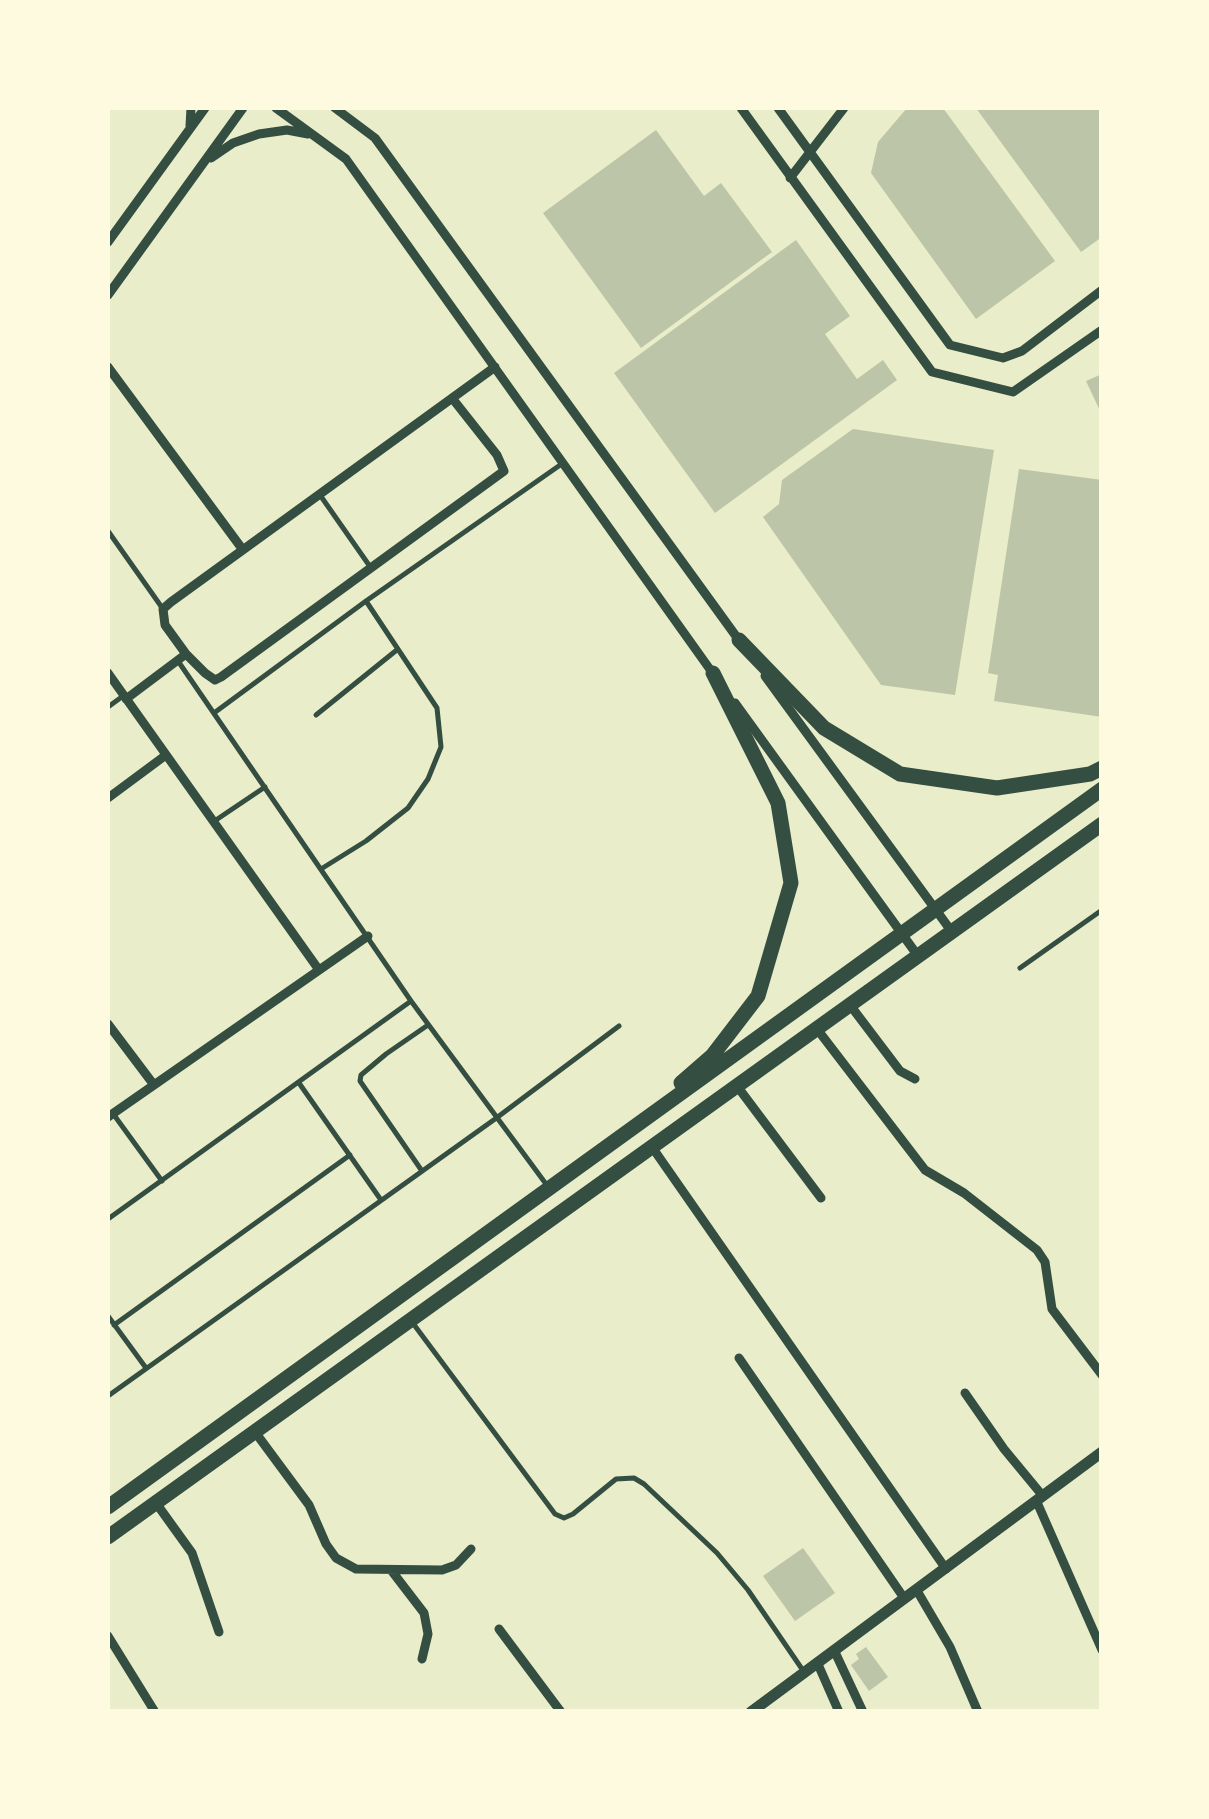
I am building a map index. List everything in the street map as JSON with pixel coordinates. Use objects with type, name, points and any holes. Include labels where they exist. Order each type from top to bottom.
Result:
[{"type":"highway","points":[[739,640],[824,728],[900,774],[998,788],[1090,774],[1102,768]]},
{"type":"highway","points":[[610,1145],[712,1056],[758,996],[791,883],[778,804],[713,673]]},
{"type":"highway","points":[[108,1507],[1102,790]]},
{"type":"highway","points":[[108,1538],[1100,829]]},
{"type":"street","points":[[190,129],[191,108]]},
{"type":"street","points":[[108,242],[205,108]]},
{"type":"street","points":[[108,295],[244,108]]},
{"type":"street","points":[[276,108],[346,158],[918,956]]},
{"type":"street","points":[[336,108],[375,138],[952,932]]},
{"type":"street","points":[[742,108],[932,372],[1013,392],[1102,330]]},
{"type":"street","points":[[778,108],[950,345],[1003,358],[1022,350],[1102,290]]},
{"type":"street","points":[[790,178],[844,108]]},
{"type":"street","points":[[202,164],[233,143],[259,134],[288,130],[316,136]]},
{"type":"street","points":[[108,367],[242,550]]},
{"type":"street","points":[[452,398],[497,455],[504,471],[215,680],[182,658],[165,625],[167,605],[320,495],[452,398],[495,367]]},
{"type":"street","points":[[124,697],[182,658]]},
{"type":"street","points":[[108,674],[319,970]]},
{"type":"street","points":[[108,798],[166,755]]},
{"type":"street","points":[[110,1115],[368,936]]},
{"type":"street","points":[[850,1005],[900,1070],[915,1079]]},
{"type":"street","points":[[108,1024],[154,1085]]},
{"type":"street","points":[[817,1029],[926,1170],[964,1193],[1037,1250],[1045,1262],[1052,1310],[1102,1375]]},
{"type":"street","points":[[737,1086],[822,1198]]},
{"type":"street","points":[[652,1147],[946,1568]]},
{"type":"street","points":[[739,1358],[904,1598]]},
{"type":"street","points":[[965,1393],[1039,1498],[1102,1650]]},
{"type":"street","points":[[254,1432],[309,1505],[336,1558],[356,1569],[442,1570],[456,1565],[471,1548]]},
{"type":"street","points":[[751,1712],[1102,1452]]},
{"type":"street","points":[[156,1503],[192,1553],[219,1632]]},
{"type":"street","points":[[391,1570],[424,1613],[428,1634],[422,1659]]},
{"type":"street","points":[[916,1589],[950,1647],[978,1712]]},
{"type":"street","points":[[498,1629],[561,1712]]},
{"type":"street","points":[[108,1636],[155,1712]]},
{"type":"street","points":[[834,1650],[864,1712]]},
{"type":"street","points":[[817,1662],[839,1712]]},
{"type":"lane","points":[[214,713],[563,463]]},
{"type":"lane","points":[[320,495],[371,568]]},
{"type":"lane","points":[[108,532],[167,605]]},
{"type":"lane","points":[[321,869],[408,808],[428,779],[441,746],[437,708],[366,601]]},
{"type":"lane","points":[[316,716],[398,649]]},
{"type":"lane","points":[[182,658],[214,713],[410,1002],[548,1186]]},
{"type":"lane","points":[[108,707],[124,697]]},
{"type":"lane","points":[[213,822],[265,787]]},
{"type":"lane","points":[[1020,968],[1102,910]]},
{"type":"lane","points":[[108,1220],[410,1002]]},
{"type":"lane","points":[[422,1170],[360,1081],[362,1074],[386,1054],[428,1025]]},
{"type":"lane","points":[[108,1396],[619,1026]]},
{"type":"lane","points":[[299,1084],[381,1200]]},
{"type":"lane","points":[[110,1115],[162,1181]]},
{"type":"lane","points":[[114,1325],[350,1155]]},
{"type":"lane","points":[[108,1316],[146,1368]]},
{"type":"lane","points":[[410,1320],[555,1514],[564,1518],[573,1514],[616,1479],[634,1478],[644,1484],[717,1553],[748,1590],[804,1672]]},
{"type":"building","points":[[907,108],[943,108],[1055,261],[976,319],[871,173],[878,142]]},
{"type":"building","points":[[976,108],[1102,108],[1102,237],[1081,252]]},
{"type":"building","points":[[656,130],[704,196],[721,183],[772,252],[641,348],[543,213]]},
{"type":"building","points":[[796,240],[850,316],[825,334],[857,379],[883,360],[897,380],[715,513],[614,373]]},
{"type":"building","points":[[1102,374],[1102,415],[1086,381]]},
{"type":"building","points":[[853,429],[994,450],[955,695],[881,685],[763,517],[779,504],[782,480]]},
{"type":"building","points":[[1019,469],[1102,480],[1102,717],[994,701],[998,675],[988,673]]},
{"type":"building","points":[[803,1548],[835,1593],[795,1621],[763,1576]]},
{"type":"building","points":[[866,1647],[888,1677],[869,1691],[851,1665],[859,1659],[856,1654]]}]
